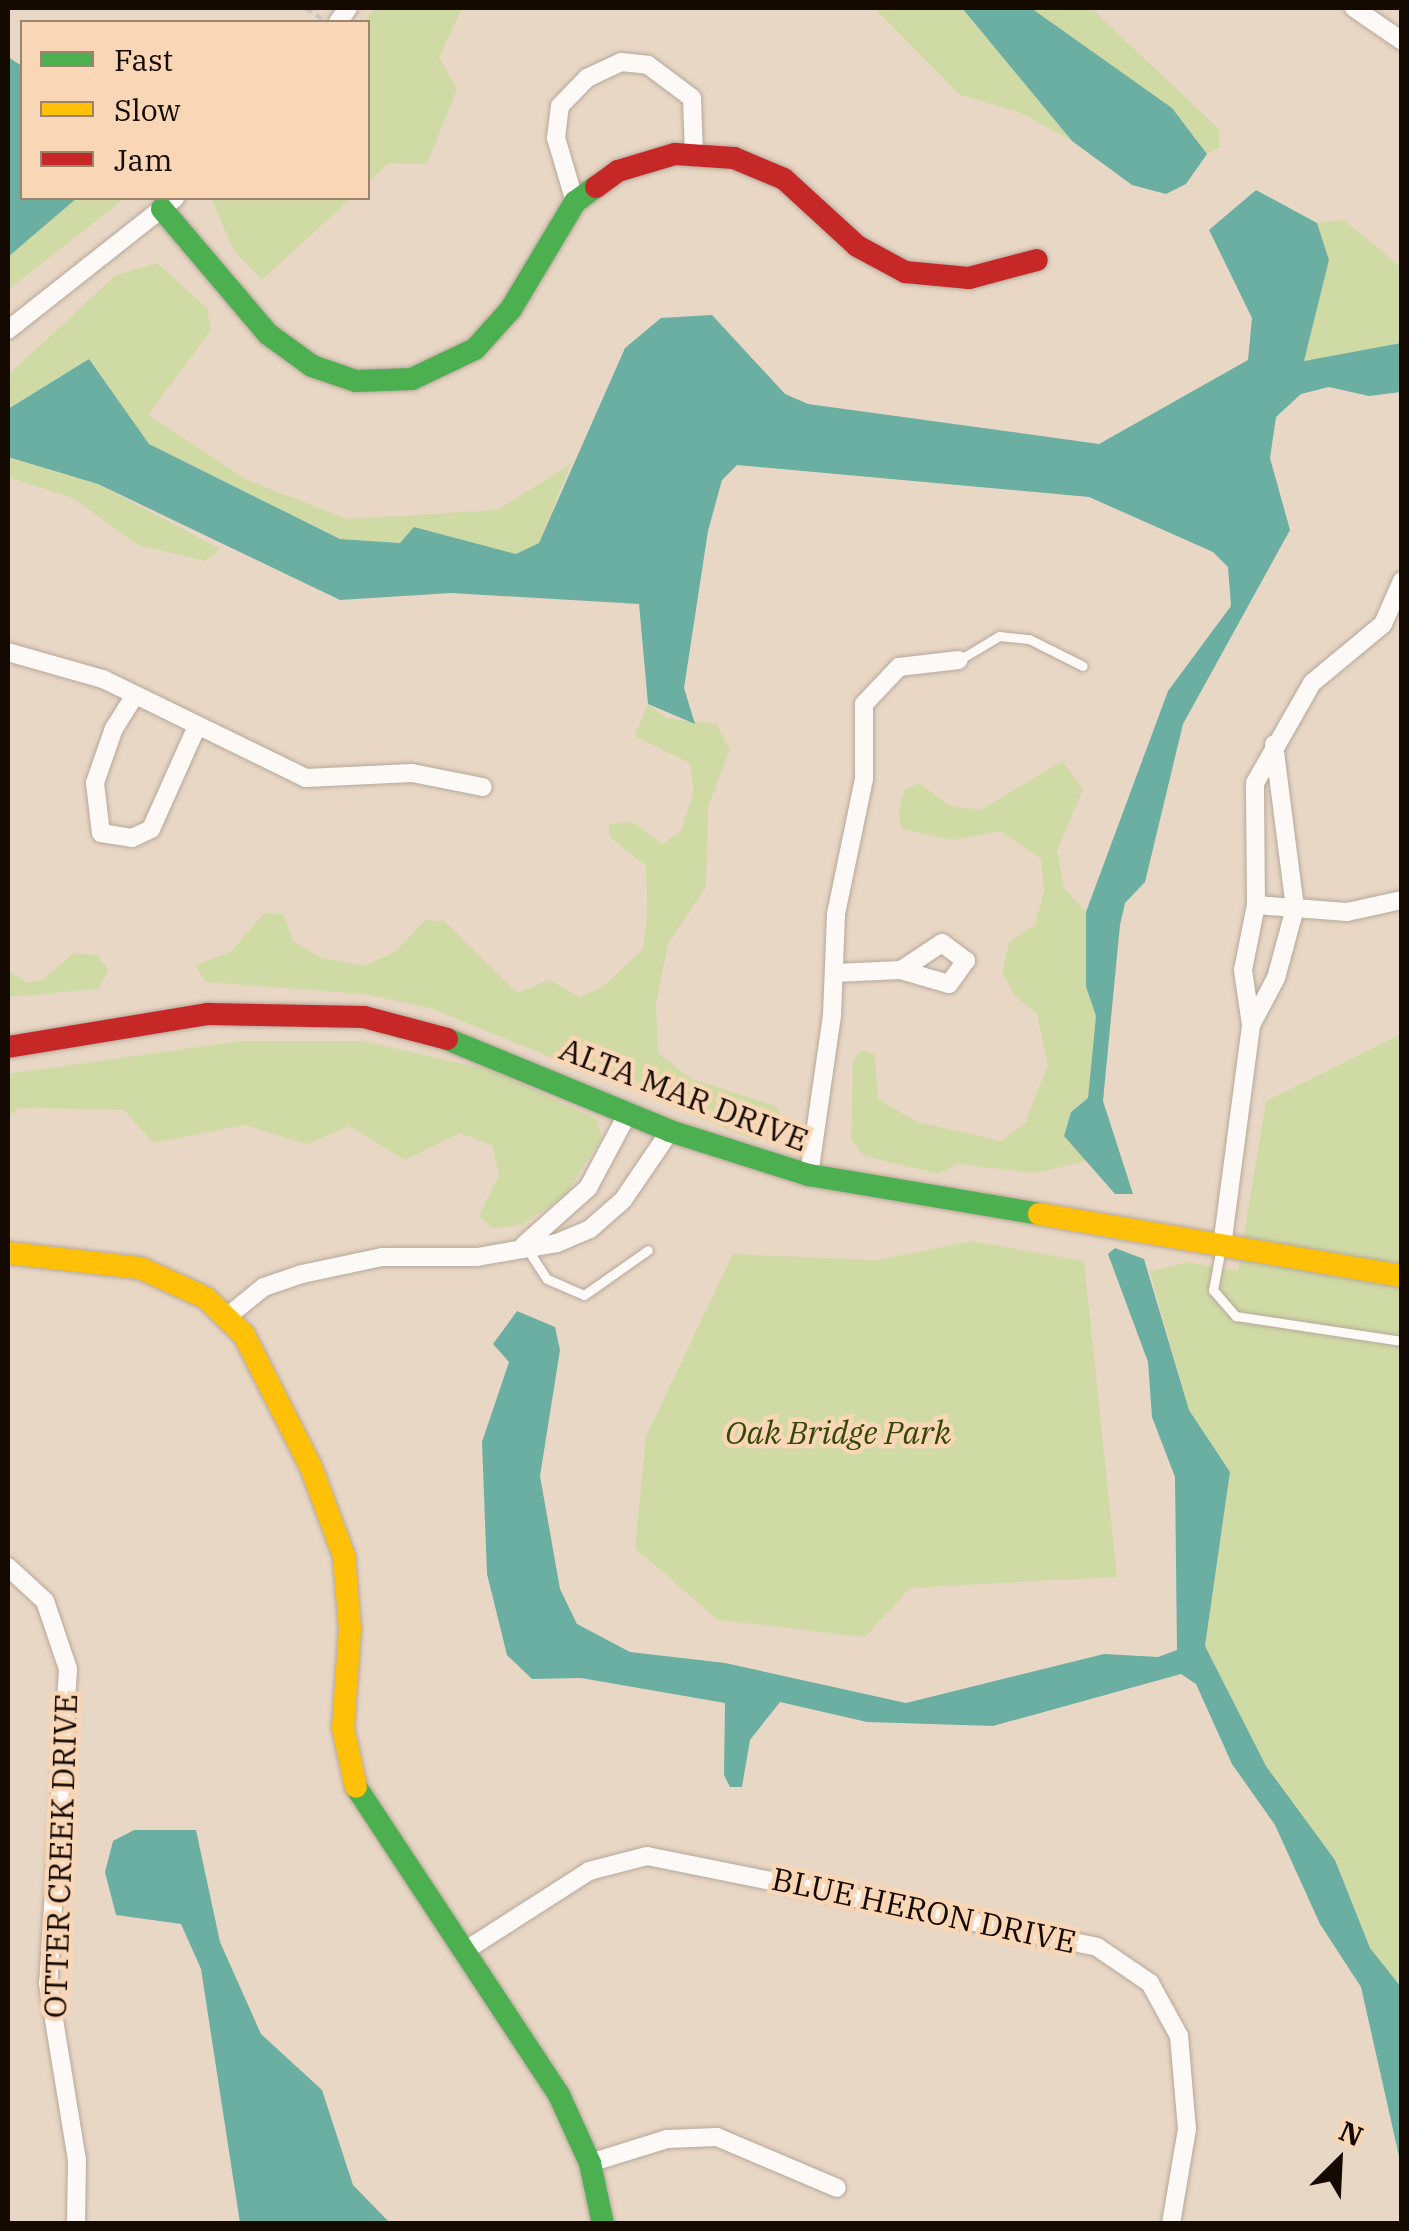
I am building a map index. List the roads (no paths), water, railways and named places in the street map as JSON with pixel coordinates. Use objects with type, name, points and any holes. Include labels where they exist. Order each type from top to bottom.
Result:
[{"type":"street","points":[[1354,8],[1402,41]]},
{"type":"street","points":[[576,202],[556,138],[560,106],[586,78],[621,62],[648,65],[692,98],[694,154]]},
{"type":"street","points":[[8,330],[168,203],[284,348],[332,375],[384,383],[439,370],[475,349],[511,309],[576,202],[618,171],[694,154],[734,158],[784,179],[856,246],[905,272],[969,278],[1037,260]]},
{"type":"street","points":[[1222,1246],[1252,1024],[1243,970],[1256,905],[1255,784],[1274,744],[1334,658],[1383,624],[1402,580]]},
{"type":"street","points":[[8,652],[69,666],[322,781],[412,773],[483,788]]},
{"type":"street","points":[[808,1176],[835,973],[836,914],[864,779],[864,704],[899,667],[959,660]]},
{"type":"street","points":[[135,695],[94,783],[101,833],[132,838],[151,829],[197,726]]},
{"type":"street","points":[[1252,1024],[1276,978],[1295,908],[1274,744]]},
{"type":"street","points":[[1256,905],[1347,912],[1402,900]]},
{"type":"street","points":[[835,973],[901,970]]},
{"type":"street","name":"ALTA MAR DRIVE","points":[[8,1047],[208,1014],[308,1010],[475,1047],[670,1130],[808,1176],[1402,1276]]},
{"type":"street","points":[[228,1316],[264,1287],[302,1274],[382,1257],[477,1257],[524,1245],[588,1188],[628,1112]]},
{"type":"street","points":[[524,1245],[536,1249],[590,1229],[624,1200],[670,1130]]},
{"type":"street","points":[[8,1253],[140,1268],[228,1316],[311,1467],[344,1556],[350,1629],[343,1728],[355,1786],[558,2094],[590,2162],[603,2224]]},
{"type":"street","name":"OTTER CREEK DRIVE","points":[[8,1566],[45,1601],[68,1669],[48,1983],[77,2161],[76,2224]]},
{"type":"street","name":"BLUE HERON DRIVE","points":[[463,1952],[588,1870],[646,1856],[1096,1947],[1150,1984],[1179,2036],[1187,2129],[1171,2224]]},
{"type":"street","points":[[590,2162],[667,2139],[717,2137],[837,2188]]},
{"type":"lane","points":[[959,660],[999,636],[1029,639],[1083,666]]},
{"type":"lane","points":[[524,1245],[547,1280],[584,1295],[648,1250]]},
{"type":"lane","points":[[1222,1246],[1213,1290],[1222,1308],[1402,1341]]},
{"type":"water","points":[[962,8],[1031,8],[1172,108],[1207,154],[1186,184],[1166,194],[1132,185],[1072,141]]},
{"type":"water","points":[[8,57],[20,65],[20,200],[75,200],[8,257]]},
{"type":"water","points":[[1256,190],[1317,223],[1329,260],[1304,361],[1401,343],[1401,392],[1369,396],[1329,387],[1301,394],[1276,417],[1270,458],[1290,530],[1183,724],[1145,882],[1125,903],[1120,925],[1103,1101],[1133,1194],[1115,1194],[1064,1136],[1071,1112],[1088,1098],[1096,1016],[1086,987],[1086,912],[1168,691],[1231,606],[1228,567],[1213,552],[1089,497],[737,465],[722,480],[708,531],[684,688],[695,724],[648,704],[639,604],[451,593],[340,600],[98,484],[8,457],[8,409],[89,359],[149,444],[340,539],[400,543],[414,527],[516,554],[539,543],[625,348],[661,318],[712,315],[785,394],[808,404],[1099,444],[1248,360],[1252,318],[1209,230]]},
{"type":"water","points":[[1115,1248],[1144,1259],[1189,1410],[1230,1472],[1205,1646],[1266,1766],[1335,1860],[1370,1948],[1401,1987],[1401,2165],[1361,1987],[1320,1924],[1275,1825],[1232,1764],[1196,1684],[1181,1674],[993,1726],[867,1722],[780,1702],[750,1740],[742,1787],[730,1787],[724,1775],[725,1703],[581,1678],[532,1679],[507,1655],[487,1574],[482,1442],[509,1362],[493,1344],[517,1311],[555,1327],[560,1350],[540,1476],[560,1589],[577,1624],[630,1652],[725,1663],[906,1703],[1104,1654],[1158,1657],[1177,1650],[1175,1477],[1152,1417],[1148,1362],[1108,1254]]},
{"type":"water","points":[[134,1830],[196,1830],[220,1942],[261,2034],[322,2090],[353,2185],[390,2223],[240,2223],[201,1969],[181,1924],[116,1915],[105,1872],[113,1841]]},
{"type":"park label","name":"Oak Bridge Park","points":[[838,1432]]}]
